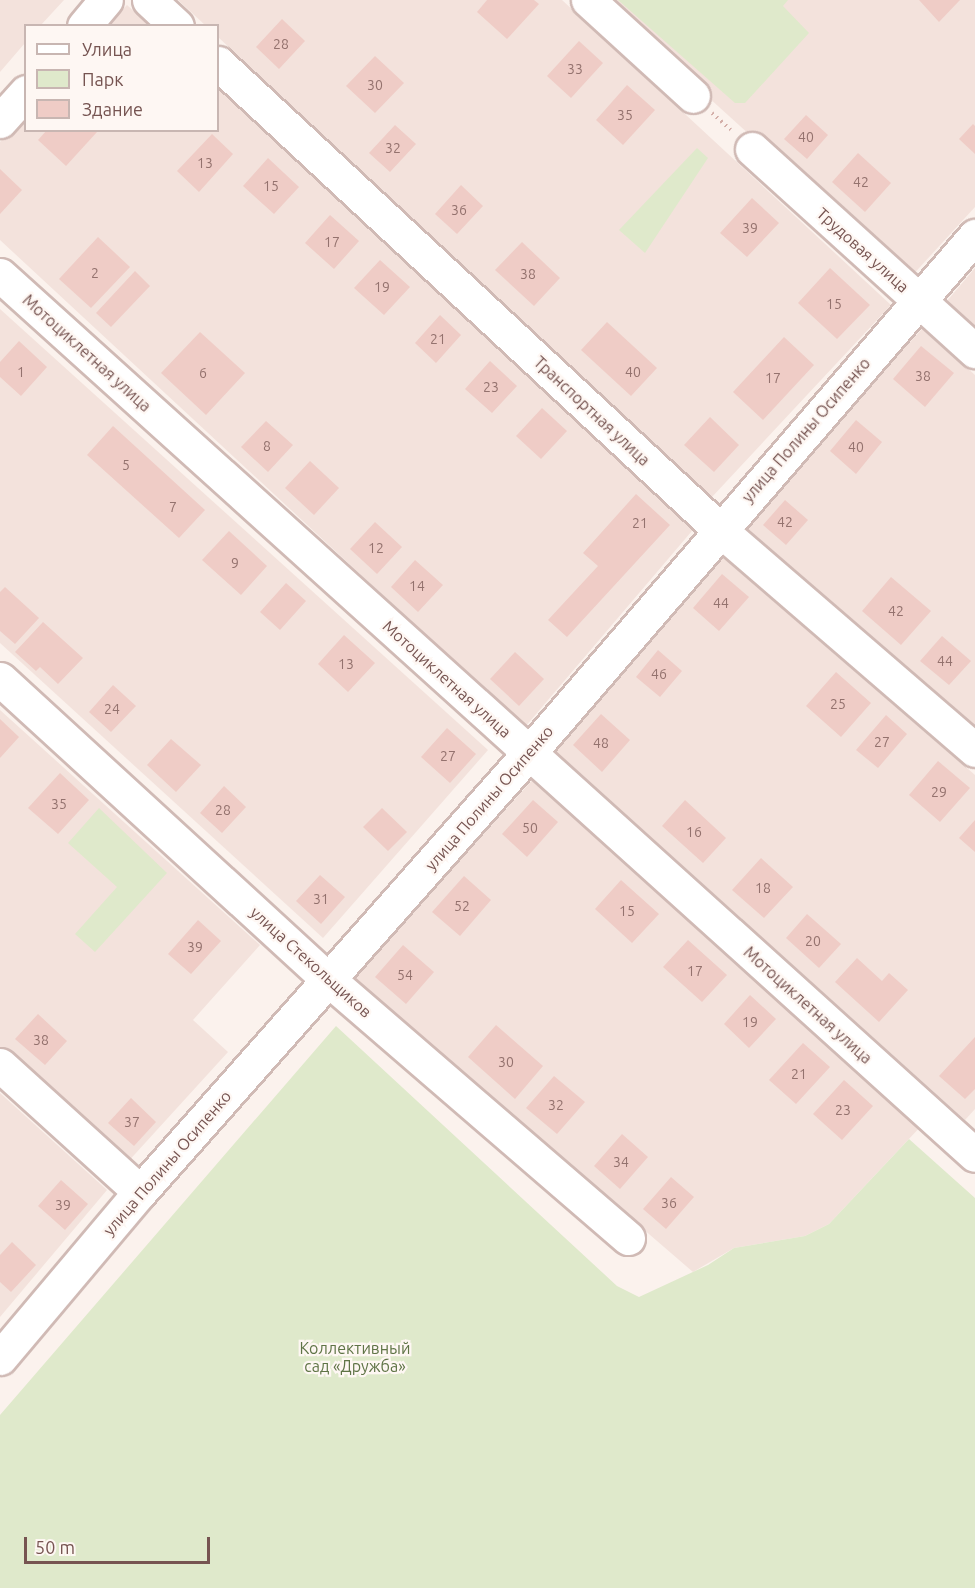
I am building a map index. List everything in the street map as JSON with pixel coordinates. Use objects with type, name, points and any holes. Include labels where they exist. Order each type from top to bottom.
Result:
[{"type":"street","points":[[86,24],[106,0]]},
{"type":"street","points":[[149,0],[175,24]]},
{"type":"street","points":[[588,0],[693,96]]},
{"type":"street","name":"Транспортная улица","points":[[219,64],[719,529],[975,750]]},
{"type":"street","points":[[0,121],[24,94]]},
{"type":"street","name":"Трудовая улица","points":[[752,149],[975,351]]},
{"type":"street","name":"улица Полины Осипенко","points":[[0,1358],[140,1192],[529,753],[719,529],[975,236]]},
{"type":"street","name":"Мотоциклетная улица","points":[[0,275],[974,1153]]},
{"type":"street","name":"улица Стекольщиков","points":[[0,679],[329,980],[628,1238]]},
{"type":"street","points":[[0,1065],[140,1192]]},
{"type":"path","points":[[693,96],[752,149]]},
{"type":"shaded area","points":[[0,0],[64,0],[42,24],[24,24],[24,44],[0,72]]},
{"type":"shaded area","points":[[178,0],[562,0],[891,305],[712,497],[219,38],[219,24],[204,24]]},
{"type":"shaded area","points":[[601,0],[975,0],[975,207],[909,279]]},
{"type":"shaded area","points":[[127,5],[148,24],[109,24]]},
{"type":"shaded area","points":[[219,89],[697,525],[525,727],[0,240],[0,142],[24,115],[24,132],[219,132]]},
{"type":"shaded area","points":[[975,268],[975,338],[941,308]]},
{"type":"shaded area","points":[[0,309],[488,750],[323,938],[0,643]]},
{"type":"shaded area","points":[[923,328],[975,375],[975,732],[738,527]]},
{"type":"shaded area","points":[[720,554],[975,775],[975,1109],[965,1120],[554,750]]},
{"type":"shaded area","points":[[0,710],[260,945],[193,1020],[228,1052],[125,1165],[0,1052]]},
{"type":"shaded area","points":[[536,776],[923,1124],[829,1224],[805,1236],[734,1248],[693,1272],[353,979]]},
{"type":"shaded area","points":[[0,1093],[107,1190],[0,1317]]},
{"type":"green space","points":[[618,0],[788,0],[783,6],[809,33],[745,103],[735,103]]},
{"type":"green space","points":[[697,148],[708,158],[645,253],[619,230]]},
{"type":"green space","points":[[99,808],[167,873],[95,952],[75,934],[117,887],[68,843]]},
{"type":"green space","name":"Коллективный сад «Дружба»","points":[[336,1026],[617,1286],[639,1297],[708,1265],[734,1248],[805,1236],[829,1224],[909,1139],[975,1198],[975,1588],[0,1588],[0,1415]]},
{"type":"building","points":[[487,0],[534,0],[539,4],[507,39],[477,12]]},
{"type":"building","points":[[919,0],[960,0],[939,22]]},
{"type":"building","points":[[282,19],[305,41],[279,69],[256,47]]},
{"type":"building","points":[[579,41],[603,63],[571,98],[547,76]]},
{"type":"building","points":[[375,56],[404,83],[375,113],[346,86]]},
{"type":"building","points":[[627,85],[655,110],[623,145],[596,120]]},
{"type":"building","points":[[806,115],[828,135],[807,159],[784,139]]},
{"type":"building","points":[[973,124],[975,126],[975,154],[959,139]]},
{"type":"building","points":[[395,125],[416,144],[390,172],[369,153]]},
{"type":"building","points":[[45,132],[97,132],[66,166],[38,140]]},
{"type":"building","points":[[212,134],[233,154],[199,192],[177,171]]},
{"type":"building","points":[[858,153],[891,183],[865,212],[832,182]]},
{"type":"building","points":[[268,158],[299,187],[274,214],[243,186]]},
{"type":"building","points":[[0,169],[22,190],[0,214]]},
{"type":"building","points":[[461,185],[483,206],[457,234],[435,214]]},
{"type":"building","points":[[752,198],[779,223],[747,257],[720,233]]},
{"type":"building","points":[[330,215],[359,241],[334,269],[305,243]]},
{"type":"building","points":[[98,237],[130,267],[91,308],[59,279]]},
{"type":"building","points":[[522,242],[560,278],[534,306],[495,270]]},
{"type":"building","points":[[380,260],[410,287],[384,315],[354,288]]},
{"type":"building","points":[[830,268],[870,305],[837,339],[798,303]]},
{"type":"building","points":[[135,271],[150,286],[111,327],[96,313]]},
{"type":"building","points":[[440,315],[461,335],[436,363],[415,343]]},
{"type":"building","points":[[607,322],[657,368],[631,396],[581,350]]},
{"type":"building","points":[[200,332],[245,373],[206,415],[161,373]]},
{"type":"building","points":[[784,337],[814,365],[763,420],[733,392]]},
{"type":"building","points":[[19,341],[47,367],[21,396],[0,377],[0,362]]},
{"type":"building","points":[[921,346],[954,373],[925,407],[893,379]]},
{"type":"building","points":[[490,361],[517,386],[492,413],[465,389]]},
{"type":"building","points":[[542,408],[567,431],[541,459],[516,436]]},
{"type":"building","points":[[710,417],[739,445],[714,472],[684,445]]},
{"type":"building","points":[[856,420],[882,442],[856,474],[830,451]]},
{"type":"building","points":[[266,421],[293,445],[268,472],[241,447]]},
{"type":"building","points":[[113,426],[205,510],[179,538],[87,455]]},
{"type":"building","points":[[310,461],[339,488],[314,515],[285,488]]},
{"type":"building","points":[[636,494],[670,525],[567,637],[548,620],[598,566],[583,553]]},
{"type":"building","points":[[785,500],[808,520],[786,545],[763,525]]},
{"type":"building","points":[[375,522],[402,547],[377,574],[350,549]]},
{"type":"building","points":[[229,531],[267,566],[241,595],[202,560]]},
{"type":"building","points":[[415,560],[443,585],[418,612],[391,587]]},
{"type":"building","points":[[722,574],[749,597],[719,631],[693,608]]},
{"type":"building","points":[[891,577],[931,611],[901,645],[862,611]]},
{"type":"building","points":[[286,583],[306,601],[280,630],[260,612]]},
{"type":"building","points":[[5,587],[39,618],[15,644],[0,631],[0,592]]},
{"type":"building","points":[[43,622],[83,658],[58,684],[40,667],[36,671],[15,652]]},
{"type":"building","points":[[344,635],[375,663],[348,692],[318,664]]},
{"type":"building","points":[[942,636],[971,661],[949,685],[920,661]]},
{"type":"building","points":[[658,650],[682,671],[660,697],[636,677]]},
{"type":"building","points":[[515,652],[544,679],[519,706],[490,679]]},
{"type":"building","points":[[836,672],[871,703],[841,737],[806,706]]},
{"type":"building","points":[[113,685],[136,706],[111,732],[89,712]]},
{"type":"building","points":[[601,714],[630,740],[602,772],[573,745]]},
{"type":"building","points":[[886,715],[907,734],[878,768],[856,750]]},
{"type":"building","points":[[0,719],[19,737],[0,758]]},
{"type":"building","points":[[447,728],[476,754],[450,783],[421,757]]},
{"type":"building","points":[[171,739],[201,765],[176,792],[147,765]]},
{"type":"building","points":[[938,761],[970,788],[940,822],[909,795]]},
{"type":"building","points":[[60,773],[89,800],[58,834],[28,808]]},
{"type":"building","points":[[224,786],[246,807],[222,833],[200,813]]},
{"type":"building","points":[[533,800],[558,822],[527,857],[502,834]]},
{"type":"building","points":[[685,800],[726,838],[703,863],[662,826]]},
{"type":"building","points":[[382,808],[407,832],[388,851],[363,827]]},
{"type":"building","points":[[975,820],[975,852],[959,838]]},
{"type":"building","points":[[761,858],[793,887],[764,918],[732,890]]},
{"type":"building","points":[[320,875],[345,897],[321,924],[296,901]]},
{"type":"building","points":[[464,876],[491,900],[460,936],[432,912]]},
{"type":"building","points":[[621,880],[659,914],[632,943],[595,909]]},
{"type":"building","points":[[807,914],[841,944],[819,968],[786,938]]},
{"type":"building","points":[[198,920],[221,941],[191,974],[168,954]]},
{"type":"building","points":[[688,940],[727,975],[702,1002],[663,967]]},
{"type":"building","points":[[403,945],[434,972],[406,1004],[375,977]]},
{"type":"building","points":[[857,958],[882,981],[889,973],[908,990],[879,1022],[835,982]]},
{"type":"building","points":[[750,995],[776,1019],[749,1048],[724,1024]]},
{"type":"building","points":[[38,1014],[67,1041],[45,1065],[15,1039]]},
{"type":"building","points":[[496,1025],[543,1066],[515,1099],[468,1057]]},
{"type":"building","points":[[975,1037],[975,1089],[965,1099],[939,1076]]},
{"type":"building","points":[[803,1043],[830,1067],[796,1104],[769,1080]]},
{"type":"building","points":[[554,1076],[585,1102],[557,1134],[526,1108]]},
{"type":"building","points":[[844,1080],[873,1106],[842,1140],[813,1114]]},
{"type":"building","points":[[131,1098],[156,1122],[134,1146],[108,1123]]},
{"type":"building","points":[[622,1134],[648,1157],[620,1189],[594,1166]]},
{"type":"building","points":[[671,1177],[694,1197],[666,1229],[643,1209]]},
{"type":"building","points":[[61,1180],[88,1204],[65,1230],[38,1206]]},
{"type":"building","points":[[12,1242],[36,1265],[11,1292],[0,1282],[0,1255]]}]
